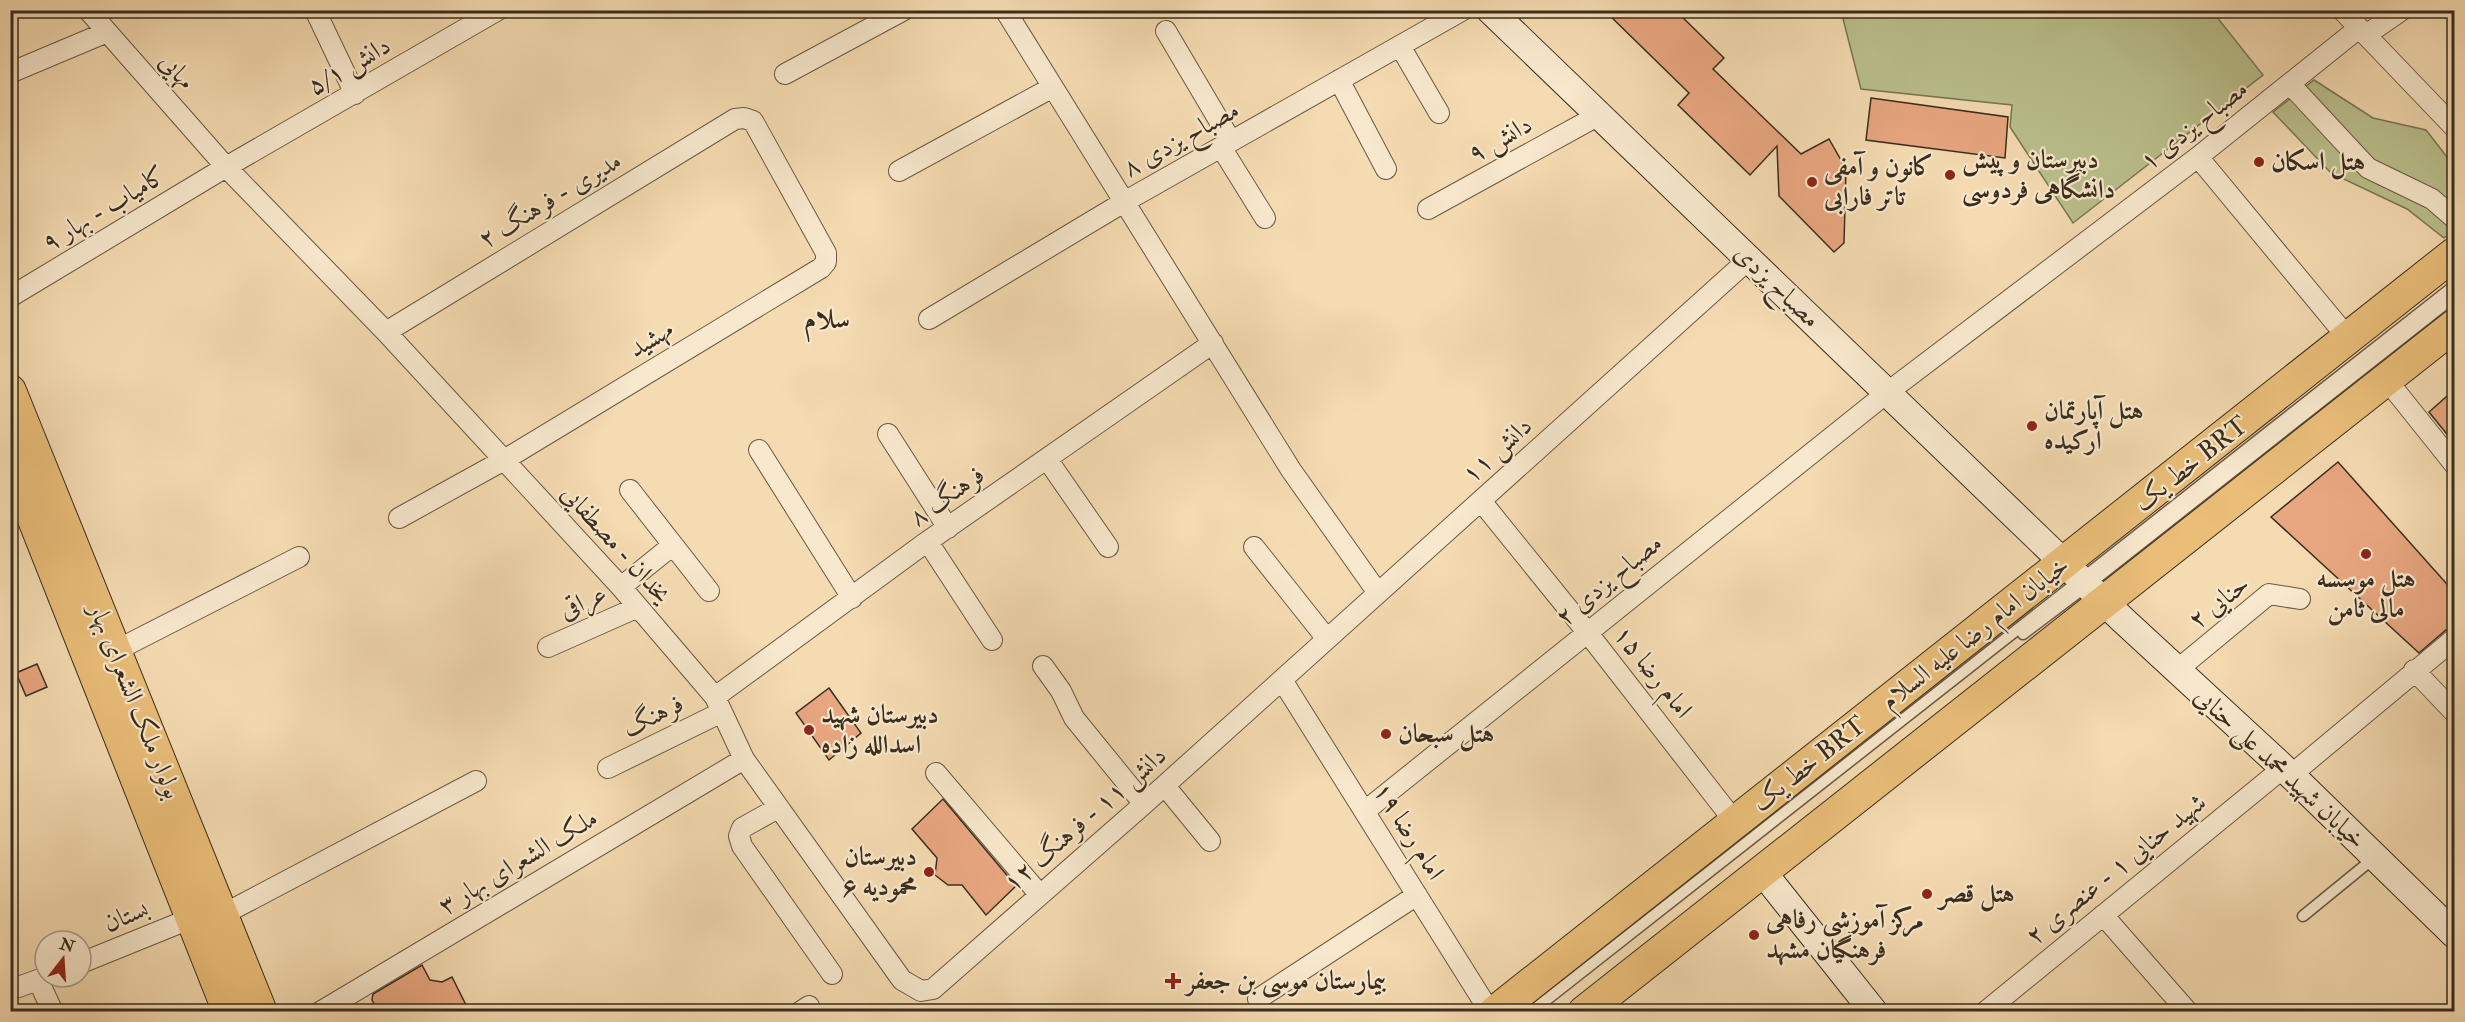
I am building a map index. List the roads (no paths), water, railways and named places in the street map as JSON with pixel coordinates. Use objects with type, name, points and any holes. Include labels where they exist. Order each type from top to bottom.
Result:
[{"type":"main road","name":"مصباح یزدی","points":[[1495,12],[1599,115],[2085,582]]},
{"type":"main road","name":"خیابان امام رضا علیه السلام","points":[[1590,1009],[1761,870],[2085,582],[2348,338],[2454,254]]},
{"type":"main road","name":"خیابان امام رضا علیه السلام","points":[[1495,1011],[1735,822],[2386,379],[2454,326]]},
{"type":"main road","name":"بولوار ملک الشعرای بهار","points":[[10,391],[115,651],[207,916],[229,1011]]},
{"type":"main road","name":"بولوار ملک الشعرای بهار","points":[[10,459],[20,509],[207,916],[261,1011]]},
{"type":"main road","name":"خیابان شهید محمد علی حنایی","points":[[2085,582],[2287,772],[2454,934]]},
{"type":"main road","points":[[1761,870],[1874,1011]]},
{"type":"street","name":"مهایی","points":[[88,10],[226,167]]},
{"type":"street","points":[[315,10],[355,94]]},
{"type":"street","name":"دانش ۵/۱","points":[[226,167],[498,10]]},
{"type":"street","points":[[785,74],[904,10]]},
{"type":"street","points":[[1005,10],[1291,470],[1378,593]]},
{"type":"street","name":"مصباح یزدی ۸","points":[[929,319],[1124,202],[1463,10]]},
{"type":"street","points":[[2342,10],[2454,127]]},
{"type":"street","name":"مصباح یزدی ۱","points":[[1888,392],[2198,157],[2290,84],[2363,32],[2402,10]]},
{"type":"street","points":[[1167,31],[1265,218]]},
{"type":"street","points":[[12,72],[107,32]]},
{"type":"street","points":[[1400,46],[1439,113]]},
{"type":"street","points":[[1339,81],[1386,169]]},
{"type":"street","points":[[2290,84],[2368,168],[2432,199],[2454,218]]},
{"type":"street","points":[[899,171],[1053,87]]},
{"type":"street","name":"دانش ۹","points":[[1428,209],[1599,115]]},
{"type":"street","name":"مدیری - فرهنگ ۲","points":[[386,332],[735,119],[744,118],[753,121],[826,254],[825,262]]},
{"type":"street","points":[[2198,157],[2348,338]]},
{"type":"street","name":"کامیاب - بهار ۹","points":[[10,297],[226,167]]},
{"type":"street","name":"یخدان - مصطفایی","points":[[226,167],[386,332],[638,607],[718,705],[744,759],[902,980],[921,991]]},
{"type":"street","name":"دانش ۱۱","points":[[1282,680],[1749,259]]},
{"type":"street","name":"مهشید","points":[[399,518],[504,460],[810,274],[825,262]]},
{"type":"street","name":"فرهنگ ۸","points":[[718,705],[852,598],[928,542],[1213,343]]},
{"type":"street","points":[[2386,379],[2454,464]]},
{"type":"street","name":"مصباح یزدی ۲","points":[[1365,811],[1888,392]]},
{"type":"street","points":[[888,434],[948,528]]},
{"type":"street","points":[[759,450],[852,598]]},
{"type":"street","points":[[1047,459],[1108,547]]},
{"type":"street","points":[[630,490],[709,591]]},
{"type":"street","name":"امام رضا ۱۵","points":[[1481,501],[1587,632],[1735,822]]},
{"type":"street","points":[[928,542],[992,640]]},
{"type":"street","points":[[621,587],[673,545]]},
{"type":"street","points":[[1254,547],[1327,639]]},
{"type":"street","points":[[115,651],[299,557]]},
{"type":"street","name":"حنایی ۲","points":[[2177,670],[2270,594],[2300,599]]},
{"type":"street","name":"عراقی","points":[[549,646],[638,607]]},
{"type":"street","name":"شهید حنایی ۱ - عنصری ۲","points":[[1984,1011],[2454,639]]},
{"type":"street","points":[[1043,666],[1060,691],[1074,718],[1144,804]]},
{"type":"street","points":[[2414,670],[2454,712]]},
{"type":"street","name":"امام رضا ۱۹","points":[[1282,680],[1490,1011]]},
{"type":"street","name":"دانش ۱۱ - فرهنگ ۱۲","points":[[921,991],[933,989],[1165,786],[1282,680]]},
{"type":"street","name":"فرهنگ","points":[[608,768],[718,705]]},
{"type":"street","name":"ملک الشعرای بهار ۳","points":[[320,1011],[744,759]]},
{"type":"street","points":[[936,773],[1040,895]]},
{"type":"street","name":"بستان","points":[[93,959],[207,916],[476,781]]},
{"type":"street","points":[[1165,786],[1210,841]]},
{"type":"street","points":[[778,808],[742,828],[739,836],[742,846],[832,974]]},
{"type":"street","points":[[1258,999],[1417,895]]},
{"type":"street","points":[[2103,915],[2188,1011]]},
{"type":"street","points":[[10,990],[33,981]]},
{"type":"street","points":[[46,989],[53,1011]]},
{"type":"lane","name":"خط یک BRT","points":[[1541,1011],[2085,582],[2454,286]]},
{"type":"lane","name":"خط یک BRT","points":[[1531,1011],[2454,297]]},
{"type":"lane","points":[[2302,916],[2375,857]]},
{"type":"place","name":"هتل اسکان","points":[[2259,162]]},
{"type":"place","name":"دبیرستان و پیش دانشگاهی فردوسی","points":[[1950,175]]},
{"type":"place","name":"کانون و آمفی تاتر فارابی","points":[[1812,182]]},
{"type":"place","name":"هتل آپارتمان ارکیده","points":[[2032,426]]},
{"type":"place","name":"هتل موسسه مالی ثامن","points":[[2366,554]]},
{"type":"place","name":"دبیرستان شهید اسدالله زاده","points":[[809,730]]},
{"type":"place","name":"هتل سبحان","points":[[1386,734]]},
{"type":"place","name":"دبیرستان محمودیه ۶","points":[[929,872]]},
{"type":"place","name":"هتل قصر","points":[[1927,894]]},
{"type":"place","name":"مرکز آموزشی رفاهی فرهنگیان مشهد","points":[[1754,935]]},
{"type":"place","name":"بیمارستان موسی بن جعفر","points":[[1173,981]]},
{"type":"district","name":"سلام","points":[[827,319]]}]
